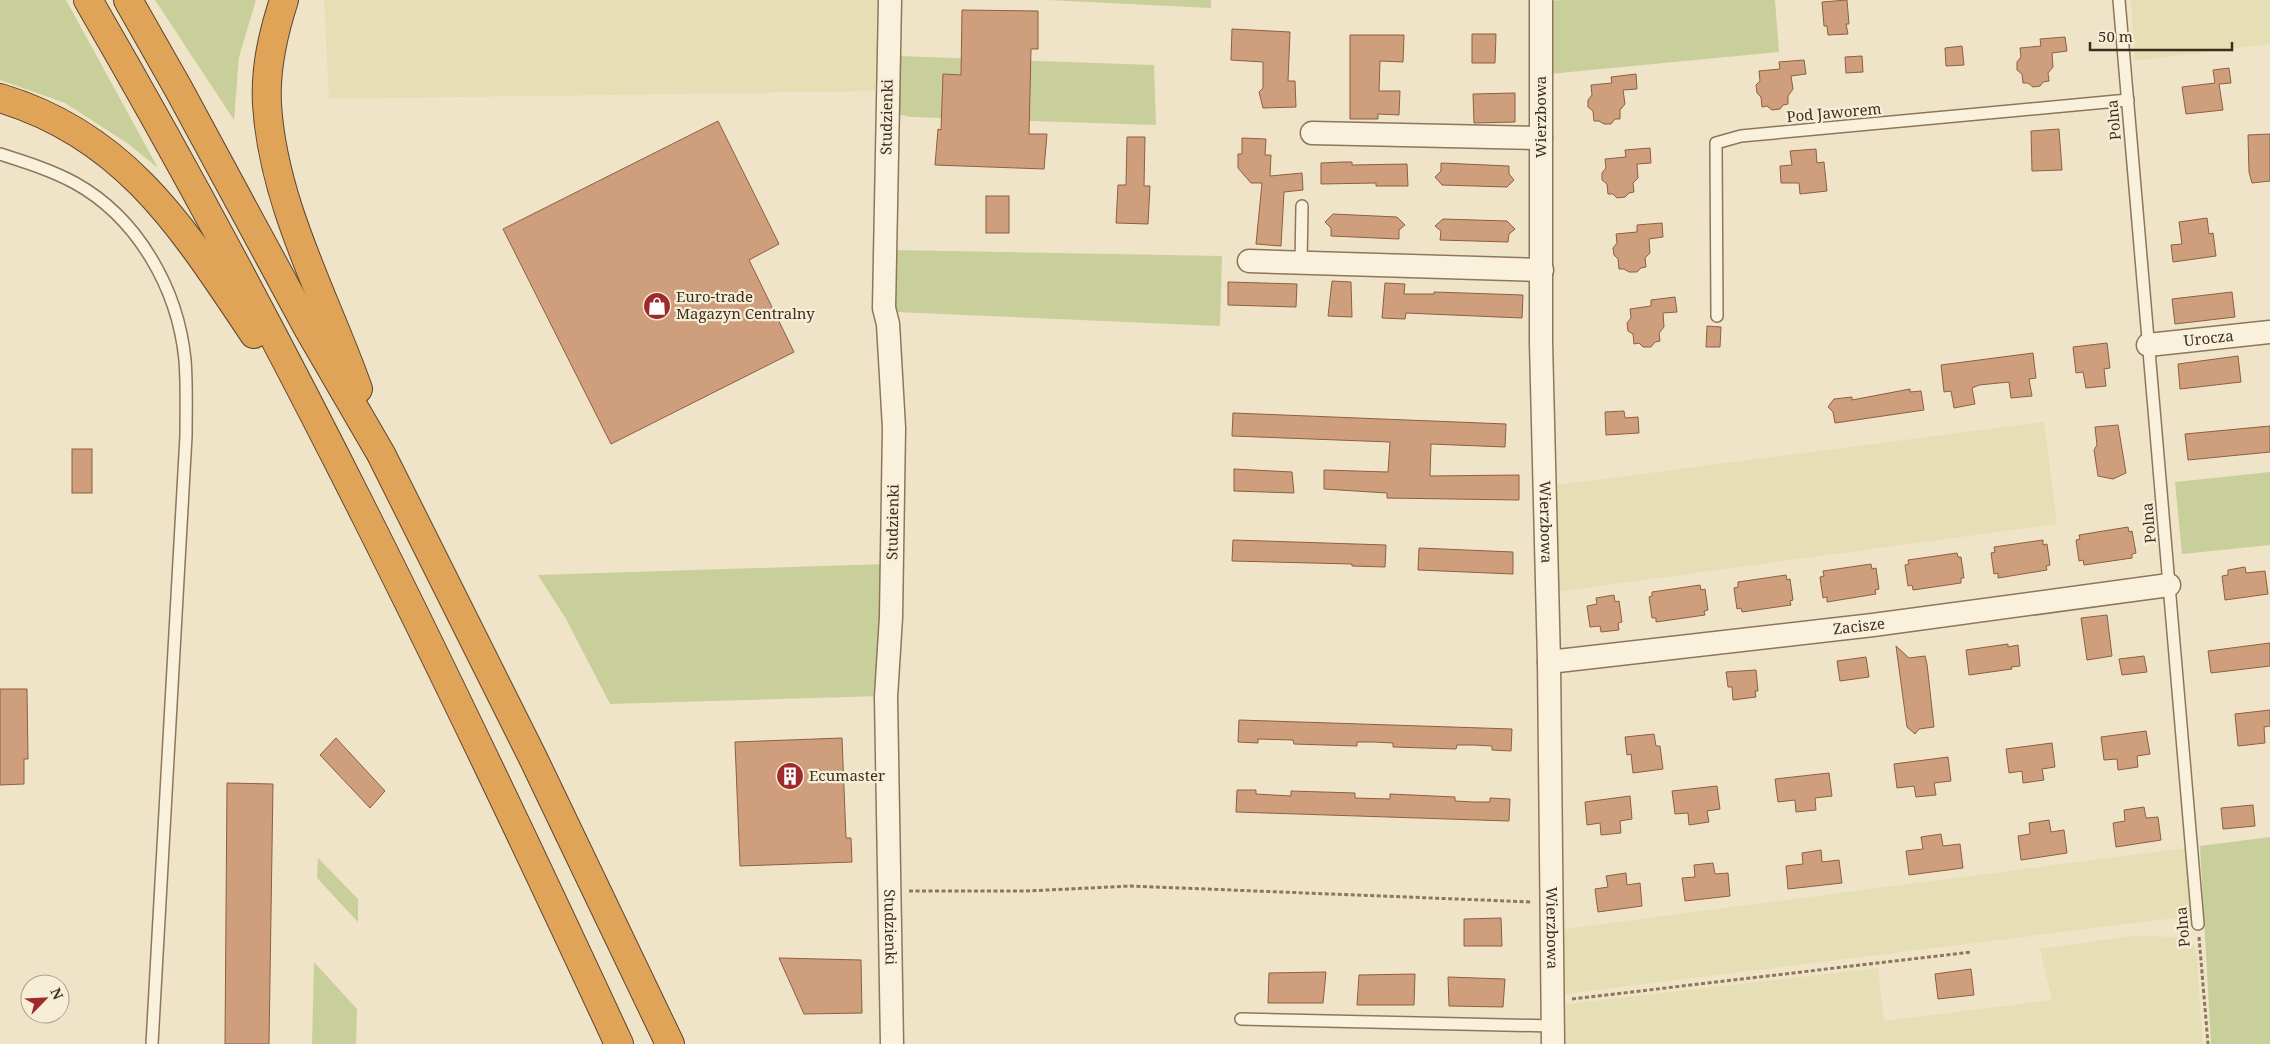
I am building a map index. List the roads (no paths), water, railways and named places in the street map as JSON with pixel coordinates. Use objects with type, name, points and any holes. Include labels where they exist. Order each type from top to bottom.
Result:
[{"type":"highway","points":[[88,0],[221,239],[340,463],[494,778],[619,1044]]},
{"type":"highway","points":[[128,0],[178,88],[309,330],[380,454],[533,758],[670,1044]]},
{"type":"highway","points":[[284,0],[273,33],[269,61],[267,104],[274,155],[284,195],[339,336],[380,454]]},
{"type":"highway","points":[[0,98],[63,124],[108,152],[131,172],[185,233],[340,463]]},
{"type":"street","name":"Studzienki","points":[[890,0],[884,308],[888,324],[894,428],[891,607],[886,697],[892,1044]]},
{"type":"street","name":"Wierzbowa","points":[[1541,0],[1541,343],[1549,662],[1553,1035]]},
{"type":"street","points":[[1312,133],[1541,138]]},
{"type":"street","points":[[1248,261],[1542,270]]},
{"type":"street","name":"Urocza","points":[[2148,345],[2270,332]]},
{"type":"street","name":"Zacisze","points":[[1549,662],[1873,625],[2169,585]]},
{"type":"lane","name":"Polna","points":[[2119,0],[2198,924]]},
{"type":"lane","name":"Pod Jaworem","points":[[1717,316],[1716,143],[1741,136],[2128,100]]},
{"type":"lane","points":[[0,154],[76,183],[117,216],[133,233],[162,276],[172,301],[182,340],[187,387],[186,436],[152,1044]]},
{"type":"lane","points":[[1301,262],[1302,206]]},
{"type":"lane","points":[[1241,1019],[1553,1035]]},
{"type":"place","name":"Euro-trade Magazyn Centralny","points":[[657,306]]},
{"type":"place","name":"Ecumaster","points":[[790,776]]}]
